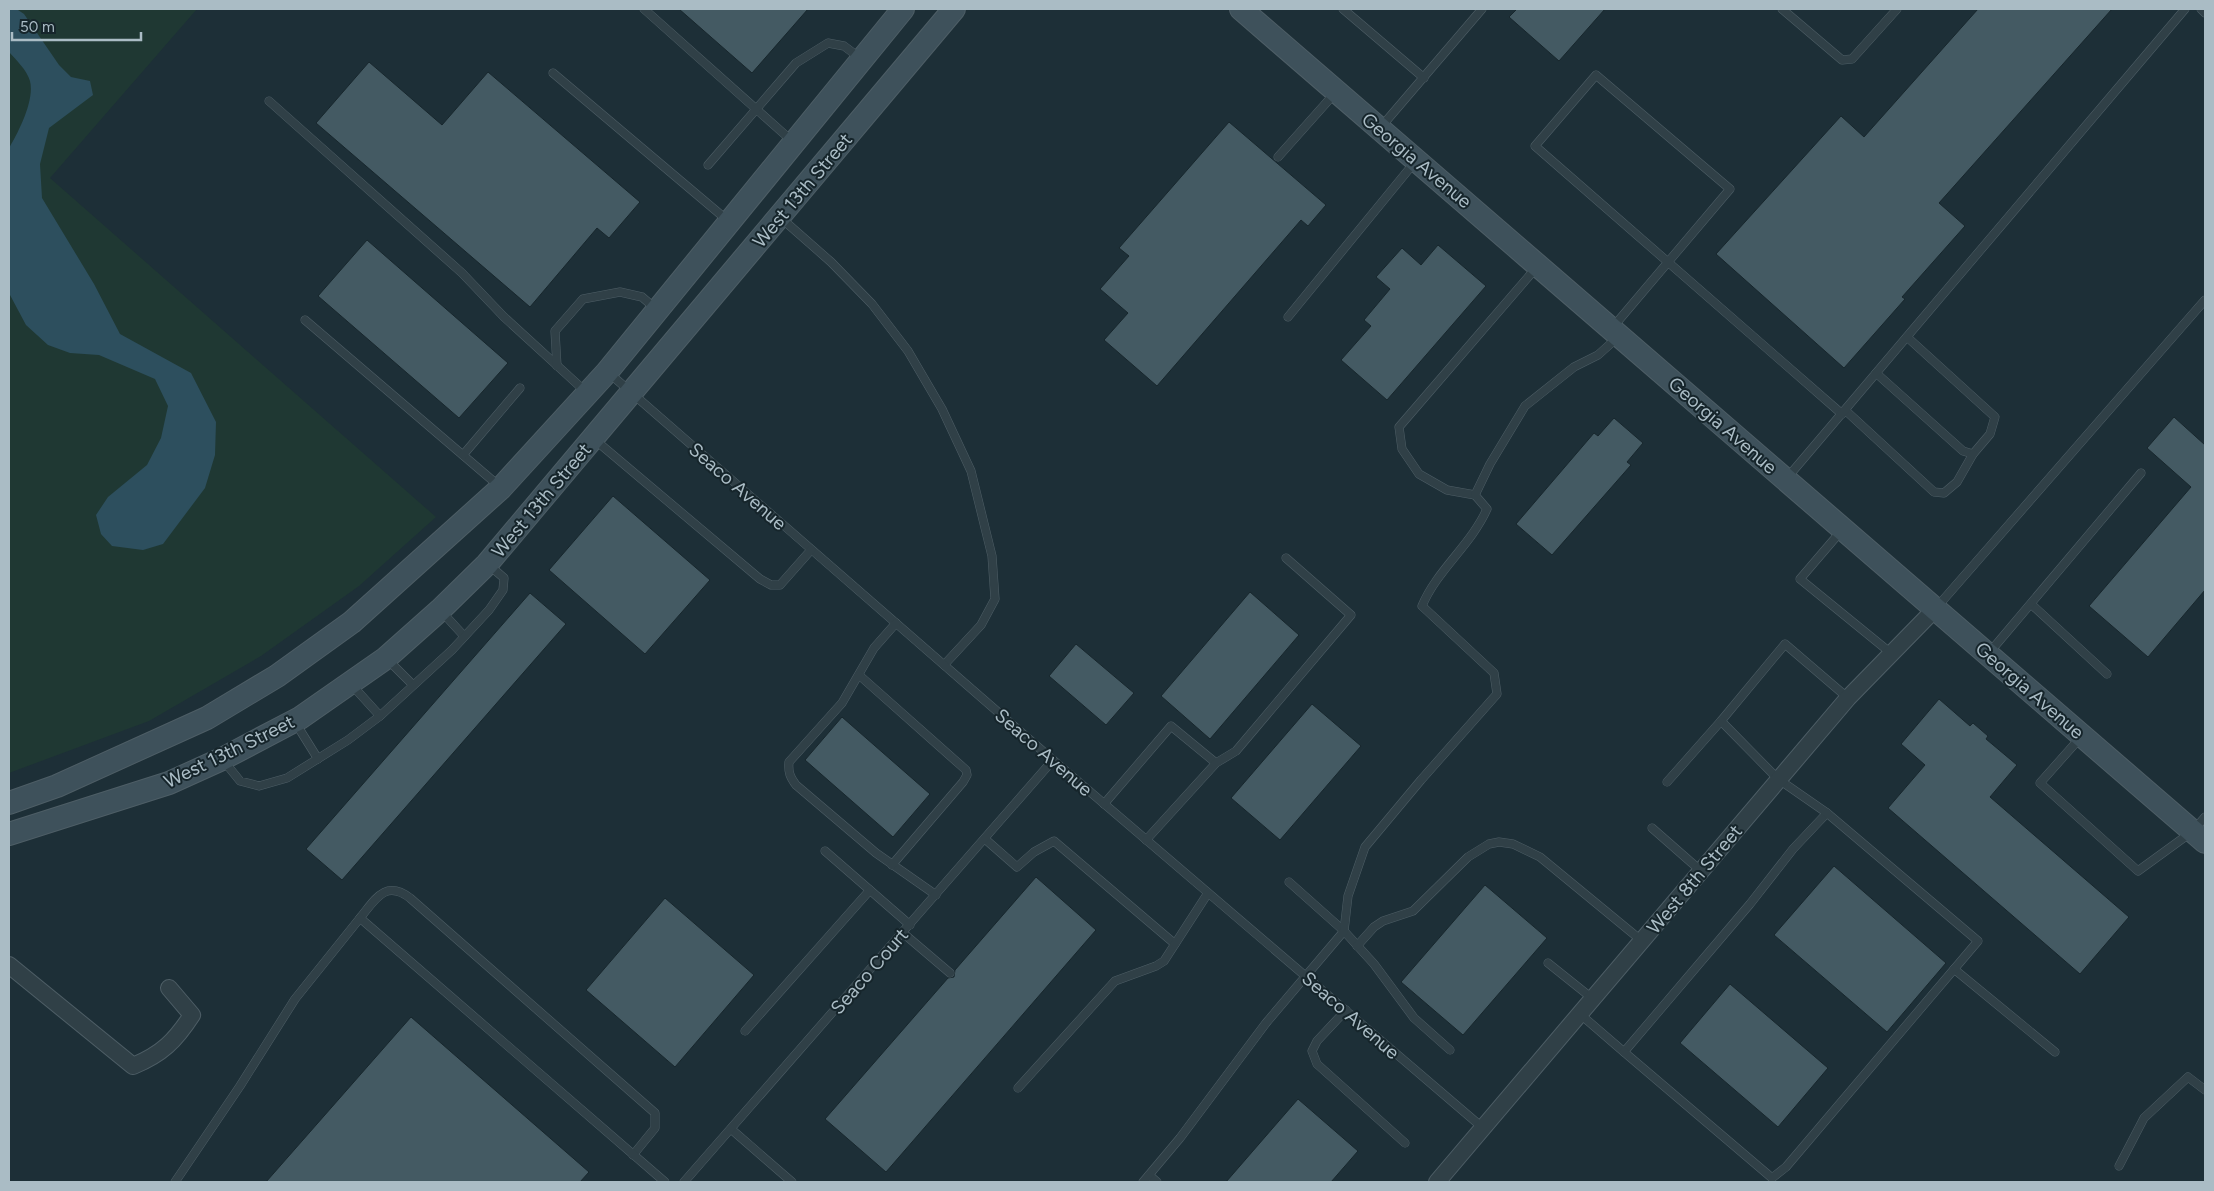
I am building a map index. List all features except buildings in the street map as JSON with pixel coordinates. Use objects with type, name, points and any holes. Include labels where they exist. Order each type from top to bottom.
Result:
[{"type":"main road","name":"West 13th Street","points":[[9,803],[57,786],[207,718],[277,676],[352,622],[501,488],[607,372],[903,9]]},
{"type":"main road","name":"West 13th Street","points":[[9,834],[169,783],[222,758],[294,720],[386,658],[440,610],[487,564],[954,9]]},
{"type":"main road","name":"Georgia Avenue","points":[[1241,9],[2082,735],[2201,830]]},
{"type":"street","name":"West 8th Street","points":[[1437,1182],[1848,698],[1936,608]]},
{"type":"street","points":[[9,965],[133,1066],[154,1057],[167,1047],[182,1031],[192,1015],[169,988]]},
{"type":"lane","points":[[644,9],[794,143]]},
{"type":"lane","points":[[1344,9],[1424,78]]},
{"type":"lane","points":[[1380,128],[1482,9]]},
{"type":"lane","points":[[1782,9],[1842,60],[1852,59],[1897,9]]},
{"type":"lane","points":[[1786,479],[2185,9]]},
{"type":"lane","points":[[2201,9],[2205,13]]},
{"type":"lane","points":[[708,165],[796,63],[828,43],[844,46],[862,59]]},
{"type":"lane","points":[[552,72],[729,222]]},
{"type":"lane","points":[[1475,494],[1524,406],[1574,367],[1598,355],[1668,262],[1730,189],[1596,75],[1535,146],[1668,262],[1843,412],[1934,492],[1944,494],[1957,482],[1974,454],[1990,434],[1995,417],[1907,337]]},
{"type":"lane","points":[[1278,157],[1336,92]]},
{"type":"lane","points":[[269,101],[462,273],[504,317],[587,394]]},
{"type":"lane","points":[[1288,318],[1417,160]]},
{"type":"lane","points":[[780,217],[831,262],[872,304],[908,351],[942,409],[971,471],[992,556],[995,599],[981,625],[944,665]]},
{"type":"lane","points":[[1143,1182],[1180,1138],[1266,1023],[1344,931],[1348,896],[1365,847],[1497,694],[1494,673],[1422,606],[1429,590],[1480,526],[1487,509],[1475,494],[1447,490],[1419,474],[1402,449],[1399,427],[1539,265]]},
{"type":"lane","points":[[557,366],[556,332],[582,299],[620,292],[642,297],[657,310]]},
{"type":"lane","points":[[1936,608],[2205,300]]},
{"type":"lane","points":[[305,320],[501,488]]},
{"type":"lane","name":"Seaco Avenue","points":[[607,372],[1053,760],[1483,1128]]},
{"type":"lane","points":[[1876,373],[1963,451],[1974,454]]},
{"type":"lane","points":[[463,455],[520,388]]},
{"type":"lane","points":[[594,438],[760,579],[771,586],[780,585],[811,550]]},
{"type":"lane","points":[[1988,654],[2141,474]]},
{"type":"lane","points":[[1843,529],[1800,579],[1892,654]]},
{"type":"lane","points":[[1146,840],[1216,764],[1236,752],[1351,615],[1286,558]]},
{"type":"lane","points":[[222,758],[240,781],[259,786],[286,778],[348,740],[380,716],[464,636],[503,590],[504,578],[487,564]]},
{"type":"lane","points":[[2031,604],[2108,674]]},
{"type":"lane","points":[[440,610],[464,636]]},
{"type":"lane","points":[[896,623],[874,648],[842,703],[790,762],[790,777],[796,785],[876,853],[936,895]]},
{"type":"lane","points":[[1667,782],[1721,722],[1785,644],[1848,698]]},
{"type":"lane","points":[[386,658],[413,685]]},
{"type":"lane","points":[[859,675],[966,770],[967,775],[892,865]]},
{"type":"lane","points":[[350,683],[380,716]]},
{"type":"lane","points":[[294,720],[318,759]]},
{"type":"lane","points":[[1580,1014],[1772,1178],[1786,1167],[1978,941],[1827,813],[1778,779],[1721,722]]},
{"type":"lane","points":[[1104,804],[1171,726],[1216,764]]},
{"type":"lane","points":[[2082,735],[2040,783],[2138,871],[2201,830]]},
{"type":"lane","name":"Seaco Court","points":[[684,1182],[1053,760]]},
{"type":"lane","points":[[1624,1052],[1750,904],[1793,849],[1827,813]]},
{"type":"lane","points":[[1652,828],[1701,871]]},
{"type":"lane","points":[[985,838],[1017,867],[1034,852],[1054,841],[1175,944]]},
{"type":"lane","points":[[1358,946],[1374,927],[1383,921],[1413,911],[1450,872],[1472,853],[1489,844],[1499,842],[1513,844],[1540,857],[1642,941]]},
{"type":"lane","points":[[825,851],[910,925]]},
{"type":"lane","points":[[1289,882],[1344,931],[1374,964],[1414,1018],[1450,1050]]},
{"type":"lane","points":[[175,1182],[240,1086],[295,999],[379,895],[393,889],[402,892],[410,898],[655,1113],[655,1128],[633,1155]]},
{"type":"lane","points":[[745,1031],[870,890]]},
{"type":"lane","points":[[1018,1088],[1115,981],[1156,966],[1164,961],[1208,893]]},
{"type":"lane","points":[[360,918],[665,1182]]},
{"type":"lane","points":[[903,932],[950,974]]},
{"type":"lane","points":[[1548,963],[1593,999]]},
{"type":"lane","points":[[1954,969],[2055,1052]]},
{"type":"lane","points":[[1346,1010],[1318,1041],[1312,1051],[1318,1064],[1405,1143]]},
{"type":"lane","points":[[2119,1166],[2144,1118],[2188,1077],[2205,1090]]},
{"type":"lane","points":[[731,1129],[792,1182]]},
{"type":"lane","points":[[1149,1175],[1157,1182]]},
{"type":"green space","points":[[9,9],[197,9],[50,178],[436,517],[359,586],[261,656],[149,721],[9,773]]},
{"type":"water","points":[[9,10],[18,10],[24,14],[59,65],[71,77],[90,81],[93,95],[49,128],[40,164],[42,198],[94,284],[120,334],[191,373],[216,422],[215,455],[205,488],[163,544],[143,550],[112,546],[101,534],[96,515],[108,497],[147,465],[161,438],[168,406],[155,379],[99,355],[70,353],[48,345],[26,325],[10,295],[9,148],[25,116],[31,89],[26,73],[9,52]]}]
